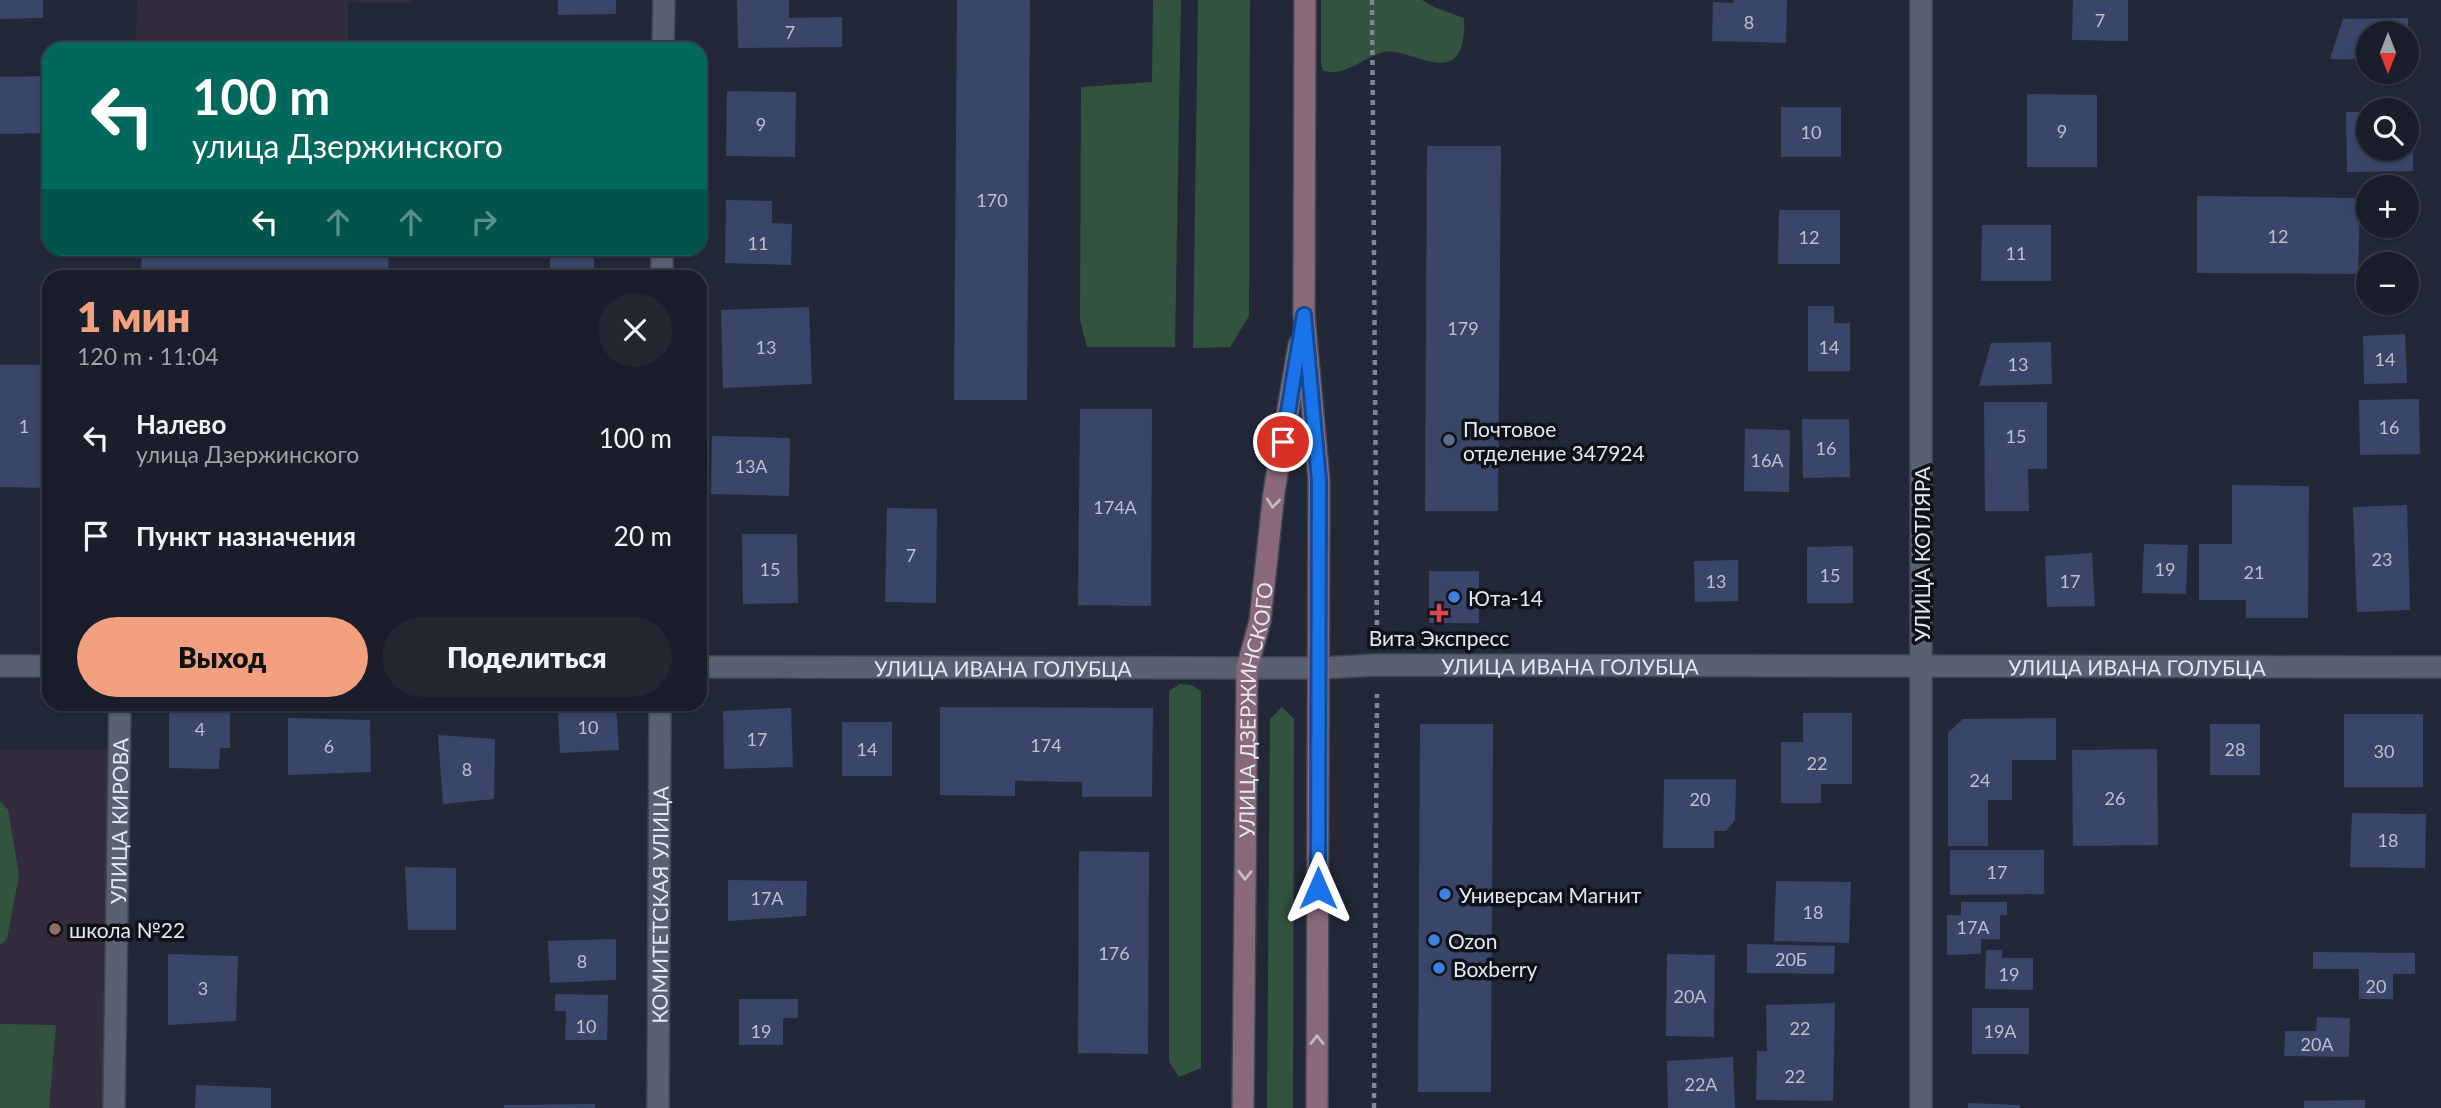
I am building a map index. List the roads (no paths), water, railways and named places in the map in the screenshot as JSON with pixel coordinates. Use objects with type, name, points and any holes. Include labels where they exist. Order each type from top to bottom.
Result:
[{"type":"main road","name":"УЛИЦА ДЗЕРЖИНСКОГО","points":[[1305,0],[1304,315],[1319,480],[1317,1108]]},
{"type":"main road","name":"УЛИЦА ДЗЕРЖИНСКОГО","points":[[1243,1108],[1247,668],[1260,621],[1274,492],[1304,315]]},
{"type":"street","points":[[663,42],[664,0]]},
{"type":"street","name":"УЛИЦА КОТЛЯРА","points":[[1922,0],[1922,1108]]},
{"type":"street","points":[[0,666],[42,666]]},
{"type":"street","name":"УЛИЦА ИВАНА ГОЛУБЦА","points":[[707,667],[2441,667]]},
{"type":"street","name":"УЛИЦА КИРОВА","points":[[114,1108],[120,711]]},
{"type":"street","name":"КОМИТЕТСКАЯ УЛИЦА","points":[[657,1108],[660,711]]},
{"type":"place","name":"Почтовое отделение 347924","points":[[1449,440]]},
{"type":"place","name":"Юта-14","points":[[1454,597]]},
{"type":"place","name":"Вита Экспресс","points":[[1439,613]]},
{"type":"place","name":"Универсам Магнит","points":[[1445,894]]},
{"type":"place","name":"школа №22","points":[[55,929]]},
{"type":"place","name":"Ozon","points":[[1434,940]]},
{"type":"place","name":"Boxberry","points":[[1439,968]]}]
